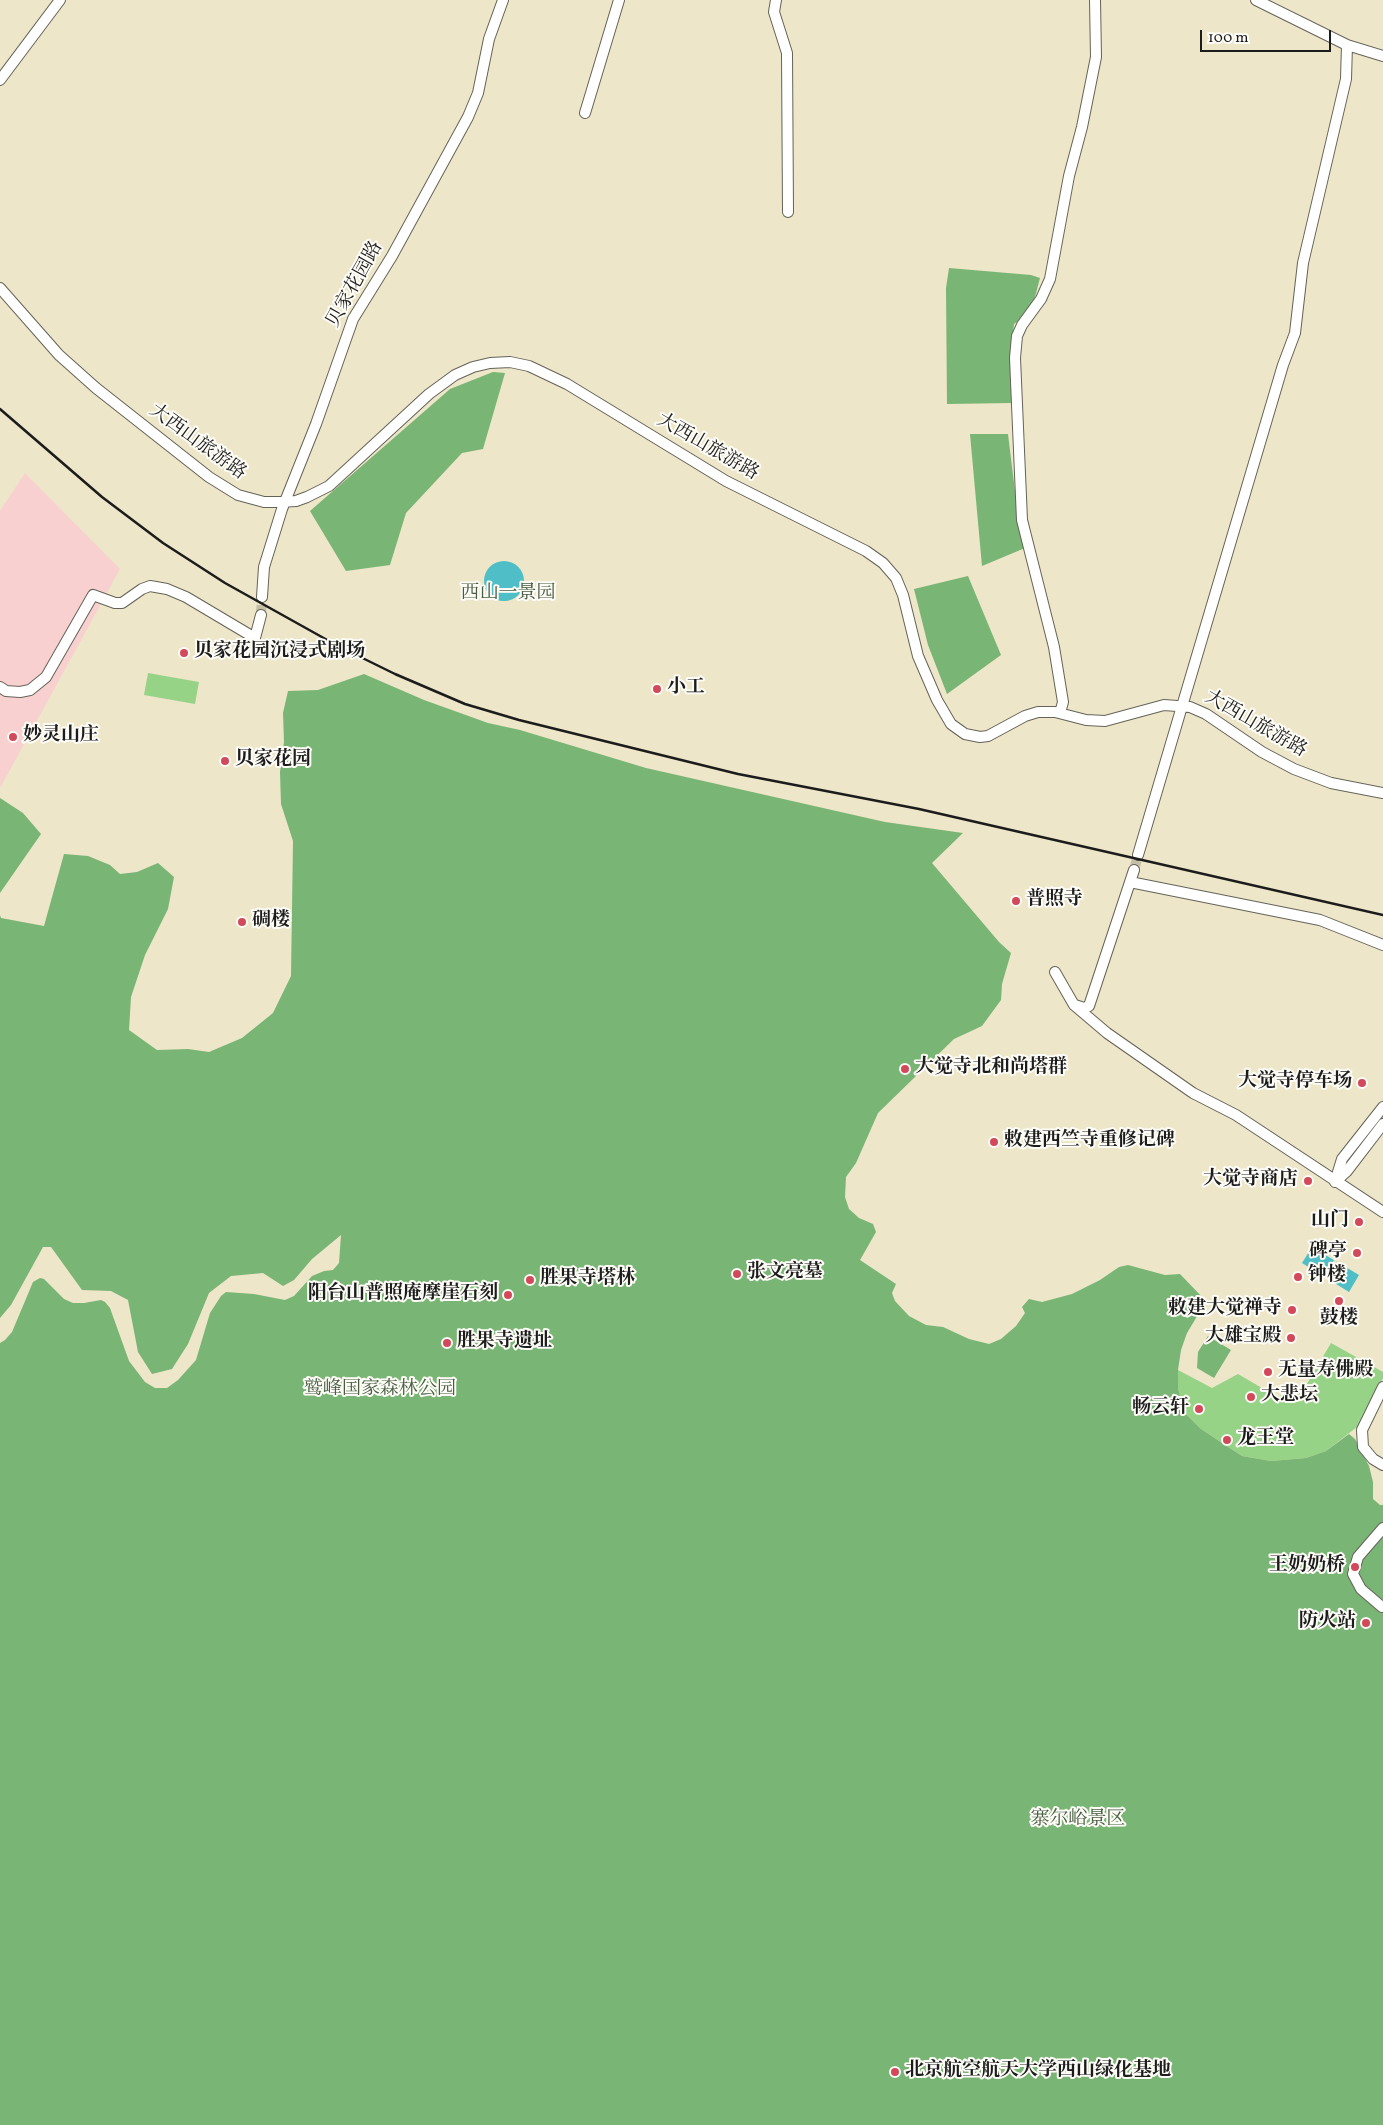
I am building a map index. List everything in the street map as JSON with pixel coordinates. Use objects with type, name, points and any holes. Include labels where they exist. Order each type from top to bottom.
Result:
[{"type":"street","points":[[0,80],[60,0]]},
{"type":"street","name":"贝家花园路","points":[[262,597],[262,581],[266,561],[285,502],[318,418],[356,312],[394,252],[474,104],[487,45],[503,0]]},
{"type":"street","points":[[585,113],[619,0]]},
{"type":"street","points":[[776,0],[774,12],[787,53],[788,212]]},
{"type":"street","points":[[1060,713],[1063,702],[1054,647],[1022,520],[1014,358],[1017,336],[1022,325],[1040,299],[1050,279],[1069,176],[1082,127],[1096,57],[1095,0]]},
{"type":"street","points":[[1256,0],[1347,45],[1383,56]]},
{"type":"street","points":[[1138,856],[1283,365],[1295,332],[1303,263],[1346,79],[1347,45]]},
{"type":"street","name":"大西山旅游路","points":[[0,288],[55,350],[86,379],[209,477],[238,495],[264,502],[296,501],[329,486],[429,394],[463,370],[498,362],[529,366],[567,384],[726,481],[866,550],[883,563],[896,578],[904,595],[918,656],[927,679],[948,719],[959,731],[968,736],[984,737],[1032,713],[1043,711],[1060,713],[1086,720],[1105,721],[1122,718],[1154,707],[1182,706],[1206,714],[1262,752],[1302,773],[1353,789],[1383,793]]},
{"type":"street","points":[[0,687],[6,691],[20,692],[30,690],[46,677],[93,595],[115,603],[122,603],[142,588],[150,586],[167,589],[186,597],[255,638],[261,615]]},
{"type":"street","points":[[1074,1005],[1084,1008],[1089,1006],[1134,870]]},
{"type":"street","points":[[1130,882],[1320,920],[1383,945]]},
{"type":"street","points":[[1054,972],[1074,1005],[1107,1033],[1193,1093],[1236,1115],[1383,1212]]},
{"type":"street","points":[[1335,1182],[1342,1159],[1383,1108]]},
{"type":"street","points":[[1335,1182],[1350,1167],[1383,1124]]},
{"type":"street","points":[[1383,1388],[1362,1430],[1363,1447],[1372,1459],[1383,1465]]},
{"type":"street","points":[[1382,1607],[1361,1589],[1353,1574],[1358,1558],[1383,1528]]},
{"type":"shaded area","points":[[25,473],[120,569],[0,788],[0,511]]},
{"type":"green space","points":[[949,268],[1031,275],[1040,278],[1031,312],[1014,324],[1010,359],[1012,403],[947,404],[946,288]]},
{"type":"green space","points":[[493,372],[505,373],[483,449],[462,453],[406,513],[390,565],[346,571],[310,511],[450,389]]},
{"type":"green space","points":[[970,434],[1008,434],[1020,532],[1025,548],[982,566]]},
{"type":"green space","points":[[968,576],[1001,655],[947,694],[928,645],[914,589]]},
{"type":"green space","points":[[148,673],[199,682],[195,704],[144,695]]},
{"type":"green space","name":"鹫峰国家森林公园","points":[[364,674],[424,700],[488,723],[520,730],[646,768],[885,822],[963,833],[932,863],[999,942],[1011,953],[1002,984],[1001,1000],[982,1026],[954,1039],[878,1113],[856,1163],[846,1177],[845,1197],[849,1209],[859,1218],[873,1224],[876,1232],[860,1260],[896,1284],[892,1293],[895,1301],[909,1316],[926,1325],[943,1327],[969,1339],[989,1344],[1001,1339],[1016,1326],[1025,1313],[1022,1307],[1029,1299],[1042,1302],[1072,1294],[1100,1280],[1119,1267],[1128,1265],[1165,1275],[1180,1274],[1204,1299],[1205,1303],[1187,1333],[1181,1350],[1178,1370],[1178,1388],[1184,1412],[1201,1429],[1242,1456],[1271,1461],[1306,1458],[1326,1451],[1349,1434],[1355,1439],[1369,1466],[1373,1482],[1373,1499],[1380,1505],[1383,1505],[1383,2125],[0,2125],[0,1343],[12,1332],[33,1282],[40,1278],[44,1279],[64,1299],[73,1303],[101,1300],[105,1302],[110,1308],[129,1361],[145,1382],[155,1388],[167,1388],[178,1380],[196,1360],[210,1313],[221,1296],[226,1292],[254,1294],[285,1300],[294,1296],[312,1276],[324,1271],[333,1270],[339,1263],[341,1235],[312,1259],[294,1280],[283,1286],[263,1273],[231,1276],[209,1293],[188,1344],[172,1369],[152,1374],[138,1352],[128,1300],[111,1291],[82,1290],[51,1247],[43,1247],[11,1305],[0,1318],[0,915],[1,918],[44,926],[64,854],[88,856],[110,865],[120,874],[137,872],[158,863],[174,877],[168,909],[145,955],[131,997],[129,1030],[157,1050],[188,1049],[209,1052],[242,1038],[273,1013],[291,976],[293,841],[281,804],[280,772],[284,742],[283,713],[288,691],[318,690]]},
{"type":"green space","points":[[0,798],[23,813],[41,834],[0,893]]},
{"type":"green space","points":[[1208,1336],[1231,1350],[1214,1378],[1197,1368],[1198,1352]]},
{"type":"green space","points":[[1331,1343],[1383,1372],[1383,1378],[1357,1427],[1326,1451],[1306,1458],[1271,1461],[1242,1456],[1201,1429],[1184,1412],[1178,1388],[1178,1370],[1212,1388],[1238,1374],[1279,1398],[1286,1387],[1304,1389]]},
{"type":"water","points":[[508,561],[515,564],[521,570],[524,581],[523,589],[515,598],[508,601],[500,601],[493,598],[485,589],[484,577],[487,570],[496,562]]},
{"type":"water","points":[[1312,1247],[1359,1275],[1349,1292],[1302,1263]]},
{"type":"pier","points":[[1334,1260],[1342,1265],[1332,1281],[1324,1276]]},
{"type":"tunnel","points":[[261,615],[262,597]]},
{"type":"tunnel","points":[[1134,870],[1138,855]]},
{"type":"railway","points":[[0,409],[102,497],[163,543],[225,583],[338,646],[395,674],[465,704],[519,720],[738,774],[919,809],[1383,915]]},
{"type":"place","name":"贝家花园沉浸式剧场","points":[[184,653]]},
{"type":"place","name":"小工","points":[[657,689]]},
{"type":"place","name":"妙灵山庄","points":[[13,737]]},
{"type":"place","name":"贝家花园","points":[[225,761]]},
{"type":"place","name":"普照寺","points":[[1016,901]]},
{"type":"place","name":"碉楼","points":[[242,922]]},
{"type":"place","name":"大觉寺北和尚塔群","points":[[905,1069]]},
{"type":"place","name":"大觉寺停车场","points":[[1362,1083]]},
{"type":"place","name":"敕建西竺寺重修记碑","points":[[994,1142]]},
{"type":"place","name":"大觉寺商店","points":[[1308,1181]]},
{"type":"place","name":"山门","points":[[1359,1222]]},
{"type":"place","name":"碑亭","points":[[1357,1253]]},
{"type":"place","name":"张文亮墓","points":[[737,1274]]},
{"type":"place","name":"钟楼","points":[[1298,1277]]},
{"type":"place","name":"胜果寺塔林","points":[[530,1280]]},
{"type":"place","name":"阳台山普照庵摩崖石刻","points":[[508,1295]]},
{"type":"place","name":"鼓楼","points":[[1339,1301]]},
{"type":"place","name":"敕建大觉禅寺","points":[[1292,1310]]},
{"type":"place","name":"大雄宝殿","points":[[1291,1338]]},
{"type":"place","name":"胜果寺遗址","points":[[447,1343]]},
{"type":"place","name":"无量寿佛殿","points":[[1268,1372]]},
{"type":"place","name":"大悲坛","points":[[1251,1397]]},
{"type":"place","name":"畅云轩","points":[[1199,1409]]},
{"type":"place","name":"龙王堂","points":[[1227,1440]]},
{"type":"place","name":"王奶奶桥","points":[[1355,1567]]},
{"type":"place","name":"防火站","points":[[1366,1623]]},
{"type":"place","name":"北京航空航天大学西山绿化基地","points":[[895,2072]]},
{"type":"park label","name":"西山一景园","points":[[508,595]]},
{"type":"park label","name":"寨尔峪景区","points":[[1078,1821]]}]
